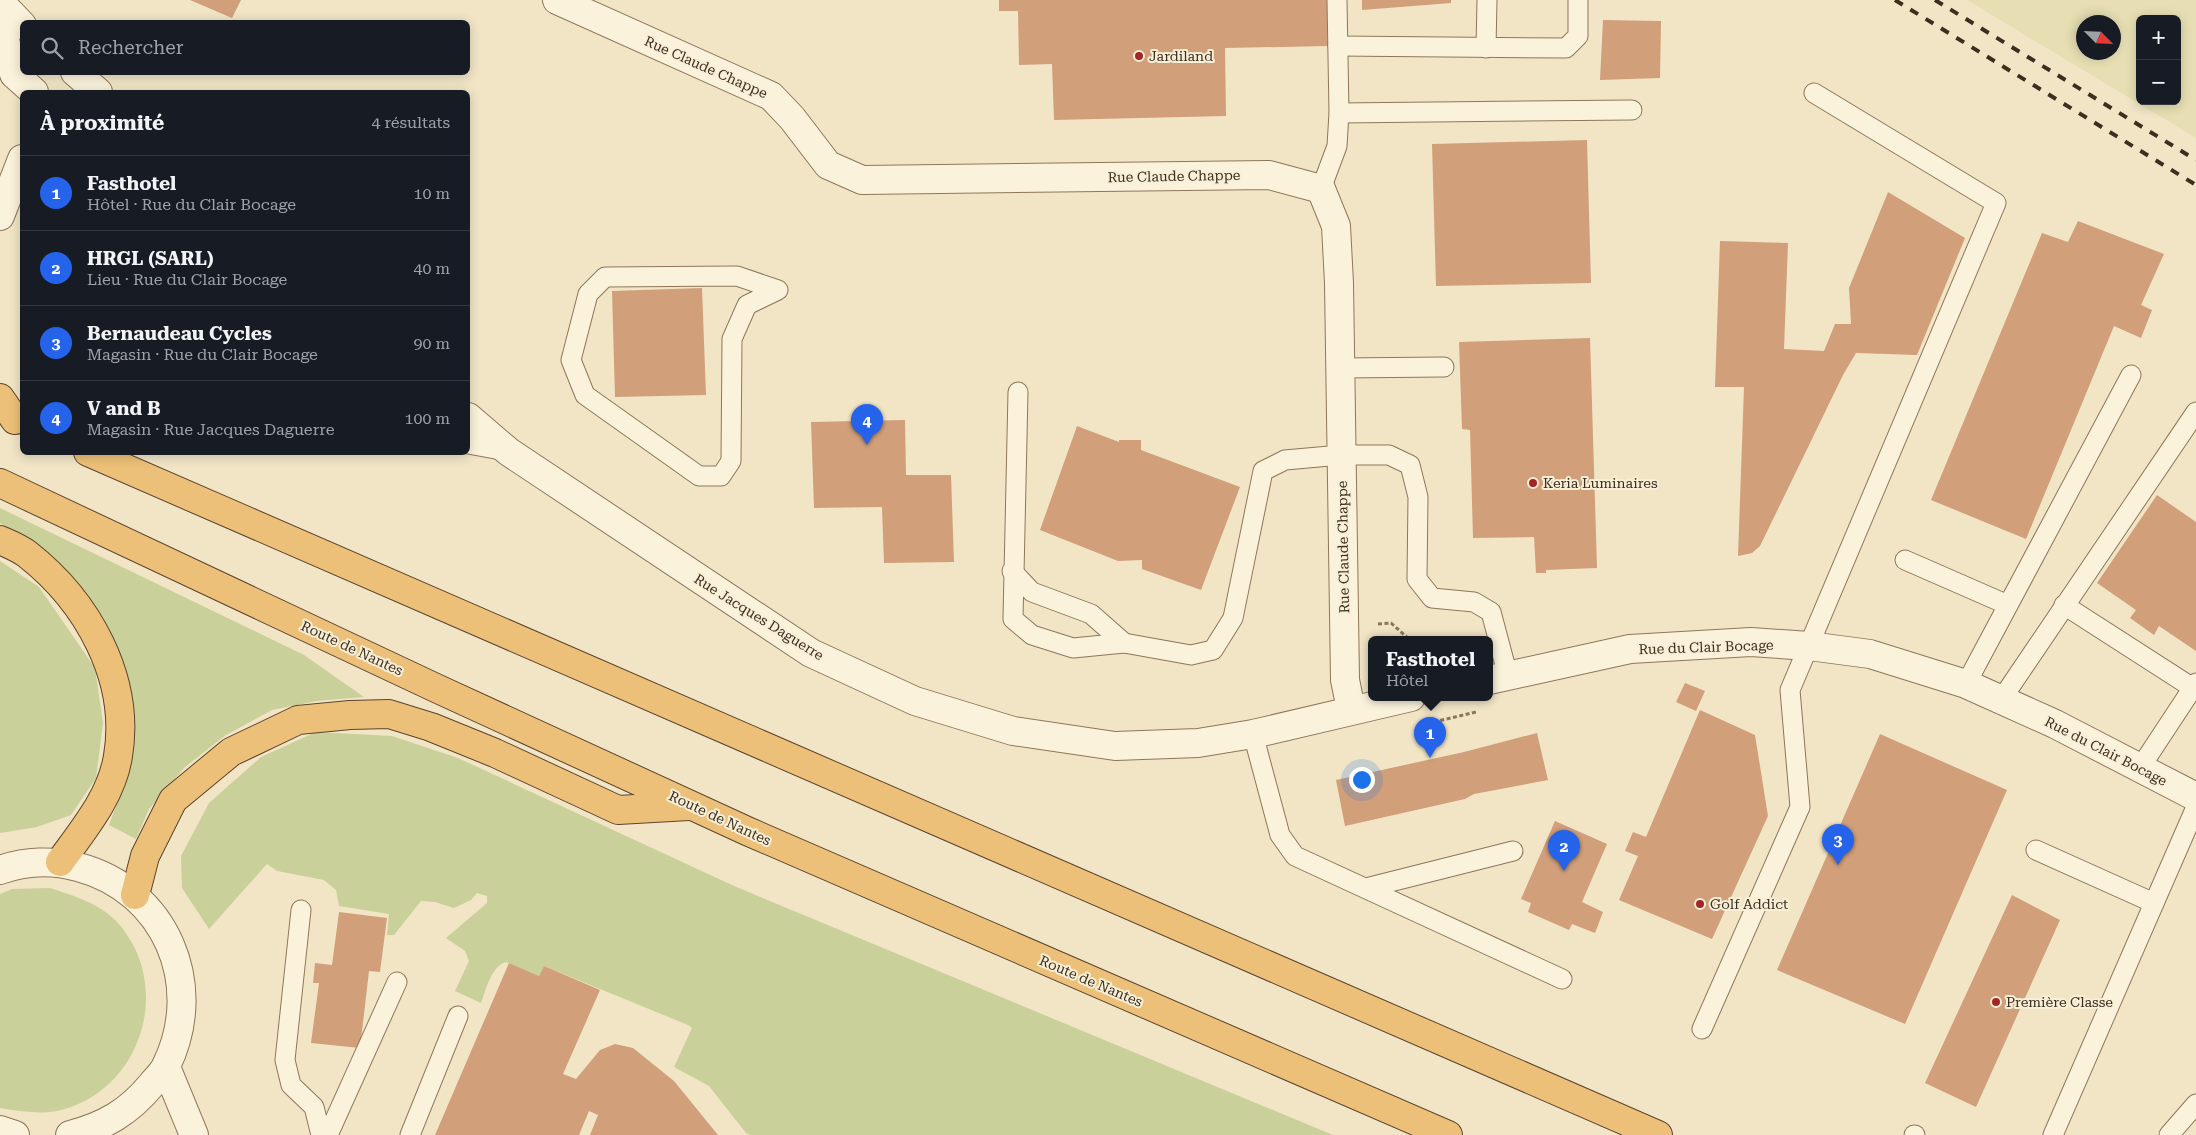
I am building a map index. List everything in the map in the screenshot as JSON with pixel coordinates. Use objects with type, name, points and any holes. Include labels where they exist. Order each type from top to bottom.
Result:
[{"type":"highway","points":[[0,398],[13,419]]},
{"type":"highway","points":[[95,455],[1658,1135]]},
{"type":"highway","name":"Route de Nantes","points":[[0,483],[438,689],[693,806],[1448,1135]]},
{"type":"highway","points":[[0,540],[26,553],[71,596],[105,652],[121,707],[118,757],[103,798],[60,862]]},
{"type":"highway","points":[[135,895],[145,856],[173,800],[231,752],[298,720],[350,715],[389,714],[431,727],[495,753],[618,810],[693,806]]},
{"type":"street","name":"Rue Claude Chappe","points":[[557,0],[771,96],[792,118],[828,165],[862,180],[1269,175],[1321,189],[1336,226],[1345,680],[1351,709]]},
{"type":"street","points":[[0,2],[20,23]]},
{"type":"street","points":[[0,36],[5,40],[14,74],[33,90]]},
{"type":"street","points":[[35,90],[37,75]]},
{"type":"street","points":[[79,75],[96,90]]},
{"type":"street","points":[[8,212],[20,167]]},
{"type":"street","name":"Rue Jacques Daguerre","points":[[470,419],[509,452],[811,653],[914,701],[1012,731],[1115,746],[1198,743],[1253,734],[1351,709]]},
{"type":"street","name":"Rue du Clair Bocage","points":[[1498,678],[1630,649],[1751,642],[1809,646],[1870,654],[1966,684],[2055,724],[2196,797]]},
{"type":"street","points":[[1351,709],[1390,701]]},
{"type":"street","points":[[0,870],[16,864],[60,862],[100,873],[135,895],[165,931],[181,976],[181,1023],[166,1067],[135,1104],[83,1132]]},
{"type":"street","points":[[166,1067],[194,1135]]},
{"type":"street","points":[[0,1130],[15,1135]]},
{"type":"street","points":[[83,1132],[122,1135]]},
{"type":"lane","points":[[1321,189],[1337,146],[1339,113],[1337,0]]},
{"type":"lane","points":[[1486,48],[1488,0]]},
{"type":"lane","points":[[1338,46],[1566,48],[1578,36],[1578,0]]},
{"type":"lane","points":[[1702,1029],[1800,807],[1790,690],[1996,203],[1814,93]]},
{"type":"lane","points":[[1339,113],[1632,110]]},
{"type":"lane","points":[[605,276],[737,276],[778,290],[747,305],[732,339],[731,461],[721,476],[699,476],[585,395],[570,360],[588,294],[605,276]]},
{"type":"lane","points":[[1340,368],[1444,367]]},
{"type":"lane","points":[[1966,684],[2131,376]]},
{"type":"lane","points":[[1018,392],[1012,571],[1013,619],[1032,635],[1073,648],[1124,644],[1191,655],[1213,650],[1232,618],[1263,472],[1286,460],[1341,455],[1389,455],[1410,464],[1418,497],[1417,579],[1432,598],[1474,602],[1491,612],[1498,678]]},
{"type":"lane","points":[[2001,700],[2196,412]]},
{"type":"lane","points":[[470,444],[509,452]]},
{"type":"lane","points":[[1905,560],[2008,605]]},
{"type":"lane","points":[[1012,571],[1032,592],[1091,614],[1124,644]]},
{"type":"lane","points":[[2064,605],[2194,686],[2140,768]]},
{"type":"lane","points":[[1253,734],[1280,835],[1296,856],[1562,978]]},
{"type":"lane","points":[[2053,1135],[2196,807]]},
{"type":"lane","points":[[2036,850],[2154,903]]},
{"type":"lane","points":[[1366,888],[1513,851]]},
{"type":"lane","points":[[301,910],[284,1060],[291,1085],[314,1107],[321,1135]]},
{"type":"lane","points":[[328,1135],[397,982]]},
{"type":"lane","points":[[410,1135],[458,1016]]},
{"type":"lane","points":[[2169,1135],[2196,1104]]},
{"type":"path","points":[[1431,723],[1479,711]]},
{"type":"shaded area","points":[[1967,0],[2196,0],[2196,138],[2141,105],[2181,105],[2181,15],[2136,15],[2136,102]]},
{"type":"green space","points":[[0,508],[304,655],[364,697],[317,701],[272,710],[226,735],[185,767],[149,809],[136,839],[109,825],[128,771],[133,748],[135,719],[130,685],[125,668],[111,635],[80,585],[51,558],[0,523]]},
{"type":"green space","points":[[0,561],[39,587],[95,668],[103,723],[96,778],[71,815],[37,827],[0,833]]},
{"type":"green space","points":[[316,732],[392,736],[458,758],[734,886],[1333,1135],[751,1135],[746,1133],[709,1086],[674,1067],[692,1028],[688,1025],[544,966],[539,976],[506,962],[501,964],[493,973],[481,1003],[455,991],[469,961],[465,951],[446,938],[487,903],[487,896],[477,893],[471,900],[454,908],[435,902],[421,901],[394,935],[387,935],[389,914],[339,906],[336,890],[324,880],[277,871],[267,864],[209,929],[182,888],[181,856],[209,803],[261,757]]},
{"type":"green space","points":[[50,888],[86,901],[110,915],[134,946],[143,972],[146,999],[142,1026],[133,1052],[117,1075],[97,1094],[71,1107],[54,1112],[27,1112],[0,1108],[0,894],[12,889]]},
{"type":"building","points":[[190,0],[241,0],[232,18]]},
{"type":"building","name":"Jardiland","points":[[999,0],[1327,0],[1328,46],[1225,48],[1226,116],[1054,120],[1052,64],[1019,65],[1018,11],[999,11]]},
{"type":"building","points":[[1362,0],[1451,0],[1451,3],[1362,10]]},
{"type":"building","points":[[1603,20],[1661,21],[1660,78],[1600,80]]},
{"type":"building","points":[[1587,140],[1591,283],[1436,286],[1432,144]]},
{"type":"building","points":[[1888,192],[1965,238],[1917,355],[1856,353],[1843,375],[1760,546],[1752,553],[1738,556],[1744,387],[1715,387],[1720,241],[1788,243],[1784,349],[1824,351],[1835,324],[1851,324],[1849,288]]},
{"type":"building","points":[[2078,221],[2164,254],[2141,305],[2152,310],[2141,338],[2114,326],[2026,539],[1931,500],[2042,233],[2068,242]]},
{"type":"building","points":[[702,288],[706,395],[615,397],[612,291]]},
{"type":"building","name":"Keria Luminaires","points":[[1590,338],[1597,568],[1546,570],[1546,573],[1536,573],[1534,537],[1473,538],[1470,430],[1462,429],[1459,342]]},
{"type":"building","points":[[905,420],[906,475],[951,475],[954,562],[884,563],[882,507],[814,508],[811,422]]},
{"type":"building","points":[[1077,426],[1119,442],[1119,440],[1141,440],[1141,450],[1240,487],[1201,590],[1142,569],[1142,560],[1118,561],[1040,530]]},
{"type":"building","points":[[2157,495],[2196,522],[2196,651],[2159,626],[2154,635],[2130,618],[2136,610],[2097,583]]},
{"type":"building","points":[[1685,683],[1705,691],[1696,711],[1676,702]]},
{"type":"building","points":[[1700,710],[1755,735],[1768,816],[1712,939],[1619,900],[1638,856],[1625,851],[1633,832],[1646,837]]},
{"type":"building","points":[[1537,733],[1548,780],[1474,794],[1465,799],[1345,826],[1336,780],[1464,752]]},
{"type":"building","points":[[1880,734],[2007,790],[1905,1024],[1777,970]]},
{"type":"building","points":[[1555,821],[1607,844],[1582,902],[1603,912],[1595,933],[1572,924],[1569,930],[1528,912],[1531,903],[1521,899]]},
{"type":"building","points":[[2012,895],[2060,920],[1976,1107],[1925,1083]]},
{"type":"building","points":[[339,912],[387,918],[380,972],[369,971],[360,1048],[311,1043],[319,983],[313,983],[315,963],[332,965]]},
{"type":"building","points":[[509,963],[539,976],[544,966],[600,990],[563,1074],[576,1079],[600,1050],[615,1044],[633,1048],[674,1081],[718,1135],[590,1135],[598,1115],[589,1111],[579,1135],[435,1135]]},
{"type":"railway","points":[[1895,0],[2196,185]]},
{"type":"railway","points":[[1935,0],[2196,160]]},
{"type":"place","name":"Jardiland","points":[[1139,56]]},
{"type":"place","name":"V and B","points":[[867,445]]},
{"type":"place","name":"Keria Luminaires","points":[[1533,483]]},
{"type":"place","name":"Fasthotel","points":[[1430,758]]},
{"type":"place","name":"Bernaudeau Cycles","points":[[1838,865]]},
{"type":"place","name":"HRGL (SARL)","points":[[1564,871]]},
{"type":"place","name":"Golf Addict","points":[[1700,904]]},
{"type":"place","name":"Première Classe","points":[[1996,1002]]}]
